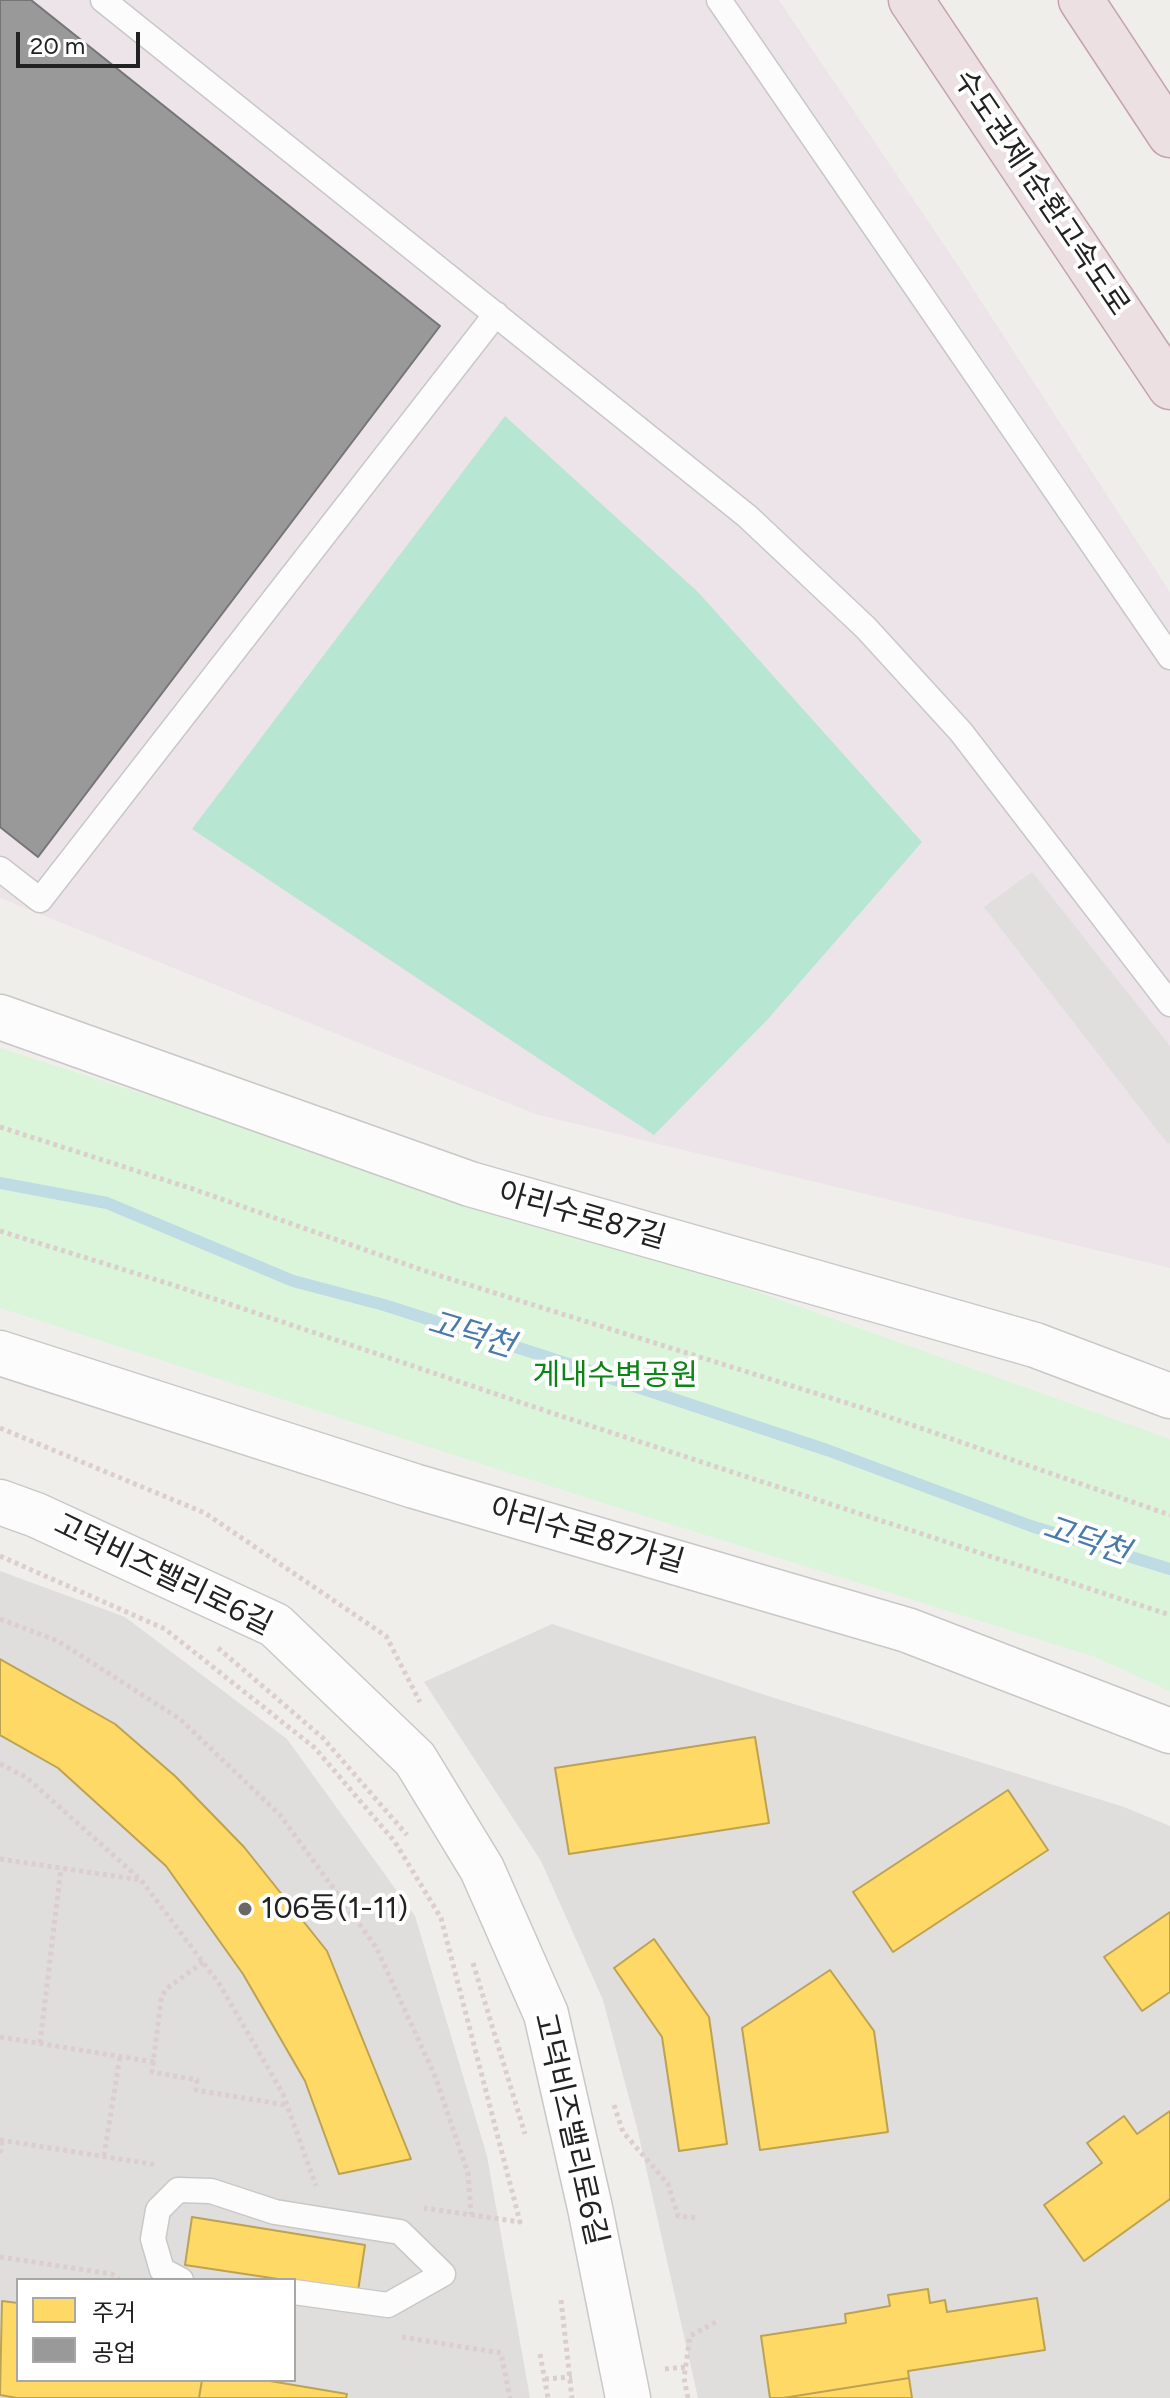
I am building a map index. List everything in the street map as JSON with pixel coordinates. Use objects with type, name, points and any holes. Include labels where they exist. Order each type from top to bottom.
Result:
[{"type":"highway","name":"수도권제1순환고속도로","points":[[911,0],[1170,387]]},
{"type":"highway","points":[[1081,0],[1170,135]]},
{"type":"street","name":"아리수로87길","points":[[0,1017],[470,1184],[1035,1345],[1170,1396]]},
{"type":"street","points":[[1035,1345],[1170,1426]]},
{"type":"street","name":"아리수로87가길","points":[[0,1353],[414,1486],[907,1630],[1170,1731]]},
{"type":"street","name":"고덕비즈밸리로6길","points":[[0,1502],[36,1515],[275,1625],[415,1759],[482,1869],[546,2014],[590,2208],[628,2398]]},
{"type":"lane","points":[[103,0],[747,516],[866,628],[961,732],[1170,1004]]},
{"type":"lane","points":[[719,0],[1170,657]]},
{"type":"lane","points":[[0,869],[40,900],[496,314]]},
{"type":"lane","points":[[177,2278],[162,2270],[153,2239],[158,2210],[178,2190],[211,2191],[275,2212],[400,2232],[443,2274],[388,2305],[296,2292]]},
{"type":"path","points":[[0,1127],[193,1189],[428,1272],[869,1410],[1170,1515]]},
{"type":"path","points":[[0,1231],[173,1285],[564,1417],[1170,1615]]},
{"type":"path","points":[[0,1556],[165,1629],[315,1748],[395,1842],[441,1918],[520,2222]]},
{"type":"path","points":[[0,1619],[58,1641],[180,1719],[280,1815],[376,1947],[435,2076],[468,2173],[471,2214]]},
{"type":"path","points":[[210,1641],[323,1738],[414,1843]]},
{"type":"path","points":[[0,1764],[26,1777],[141,1880],[203,1962],[220,1985],[283,2094],[319,2193]]},
{"type":"path","points":[[0,1859],[141,1880]]},
{"type":"path","points":[[40,2043],[61,1868]]},
{"type":"path","points":[[471,1957],[530,2148]]},
{"type":"path","points":[[203,1962],[165,1990],[152,2072],[197,2080],[196,2090],[286,2105]]},
{"type":"path","points":[[0,2037],[154,2062]]},
{"type":"path","points":[[104,2156],[120,2056]]},
{"type":"path","points":[[0,2153],[2,2141]]},
{"type":"path","points":[[0,2257],[112,2274],[117,2278]]},
{"type":"path","points":[[560,2290],[572,2398]]},
{"type":"path","points":[[688,2398],[684,2378],[690,2336],[718,2321]]},
{"type":"path","points":[[501,2353],[510,2398]]},
{"type":"path","points":[[540,2354],[548,2398]]},
{"type":"shaded area","points":[[0,0],[779,0],[957,264],[1170,592],[1170,1268],[535,1114],[0,898]]},
{"type":"shaded area","points":[[1032,872],[1170,1046],[1170,1143],[984,907]]},
{"type":"shaded area","points":[[0,1571],[125,1617],[287,1739],[415,1916],[487,2156],[530,2398],[0,2398]]},
{"type":"shaded area","points":[[552,1624],[765,1695],[1124,1807],[1170,1826],[1170,2398],[698,2398],[637,2128],[603,2000],[541,1861],[424,1682]]},
{"type":"green space","points":[[505,416],[698,592],[922,842],[767,1020],[654,1135],[192,829]]},
{"type":"green space","name":"게내수변공원","points":[[0,1048],[730,1282],[1170,1439],[1170,1691],[1095,1657],[578,1495],[0,1308]]},
{"type":"building: 주거","name":"106동(1-11)","points":[[0,1659],[115,1724],[175,1776],[244,1847],[327,1951],[411,2159],[339,2174],[305,2081],[243,1974],[166,1866],[58,1768],[0,1735]]},
{"type":"building: 주거","points":[[755,1737],[769,1823],[569,1854],[555,1768]]},
{"type":"building: 주거","points":[[1008,1790],[1048,1850],[893,1952],[853,1892]]},
{"type":"building: 주거","points":[[1170,1912],[1170,1992],[1142,2011],[1104,1957]]},
{"type":"building: 주거","points":[[654,1939],[709,2017],[727,2144],[679,2151],[662,2037],[614,1968]]},
{"type":"building: 주거","points":[[830,1970],[874,2031],[888,2132],[760,2150],[742,2028]]},
{"type":"building: 주거","points":[[1170,2111],[1170,2199],[1084,2261],[1044,2205],[1102,2163],[1087,2143],[1124,2116],[1137,2134]]},
{"type":"building: 주거","points":[[192,2217],[365,2245],[358,2291],[296,2282],[296,2278],[272,2278],[185,2265]]},
{"type":"building: 주거","points":[[928,2289],[930,2303],[945,2300],[947,2312],[1037,2298],[1045,2350],[908,2371],[909,2378],[770,2398],[761,2336],[846,2323],[845,2314],[890,2306],[888,2295]]},
{"type":"building: 주거","points":[[2,2301],[16,2303],[16,2382],[202,2382],[199,2398],[17,2398],[0,2395]]},
{"type":"building: 주거","points":[[909,2378],[912,2398],[783,2398]]},
{"type":"building: 주거","points":[[202,2382],[276,2382],[347,2394],[346,2398],[199,2398]]},
{"type":"building: 공업","points":[[0,0],[31,0],[440,326],[38,857],[0,827]]},
{"type":"waterway","name":"고덕천","points":[[0,1183],[107,1203],[293,1281],[384,1305],[547,1357],[827,1450],[1031,1526],[1170,1569]]},
{"type":"place","name":"106동(1-11)","points":[[245,1909]]}]
